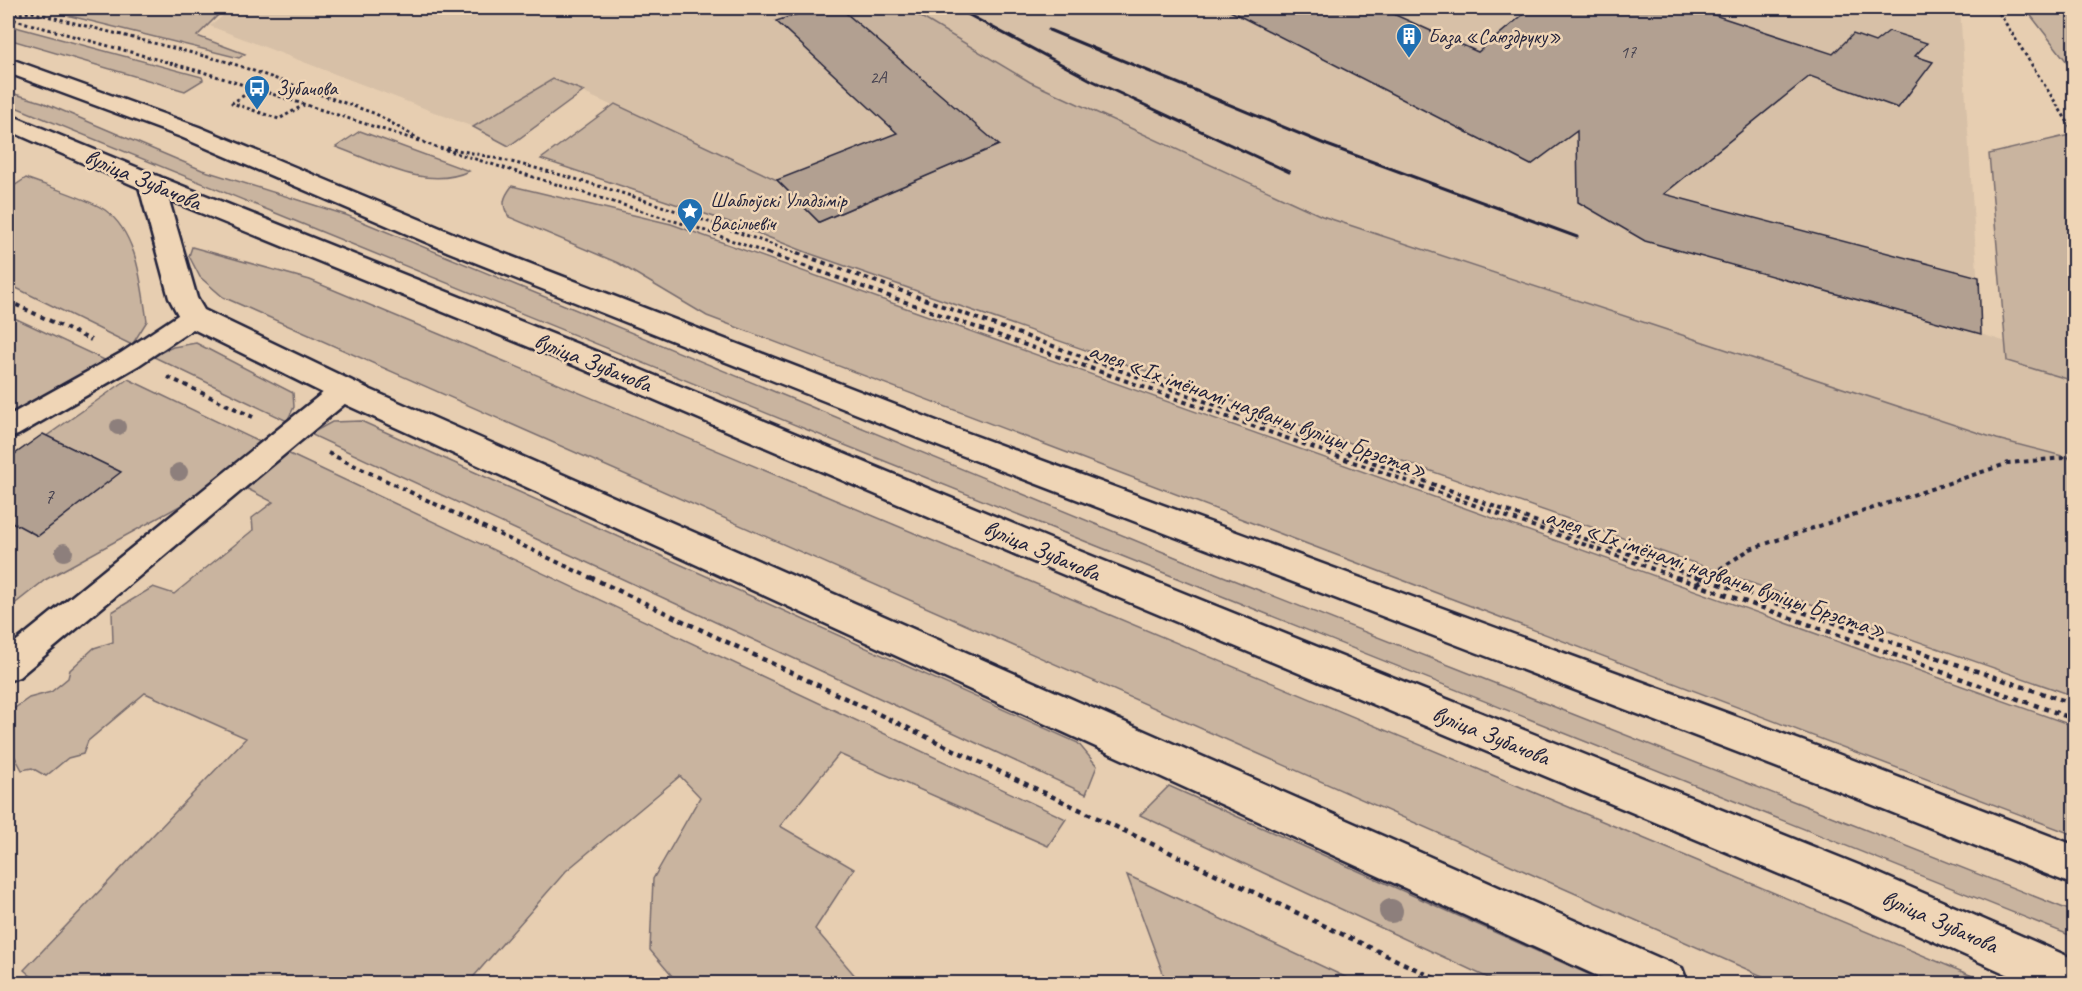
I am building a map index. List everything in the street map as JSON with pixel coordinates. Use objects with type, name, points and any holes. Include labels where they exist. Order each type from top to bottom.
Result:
[{"type":"main road","points":[[8,66],[190,132],[459,246],[954,440],[1835,771],[2074,865]]},
{"type":"main road","name":"вуліца Зубачова","points":[[8,121],[151,183],[594,362],[1050,554],[1866,889],[2074,981]]},
{"type":"main road","points":[[151,183],[183,298],[193,317],[344,390],[1666,984]]},
{"type":"lane","points":[[8,428],[129,359],[193,317]]},
{"type":"lane","points":[[8,667],[344,390]]},
{"type":"path","points":[[1996,8],[2074,132]]},
{"type":"path","points":[[8,17],[31,12],[228,62],[376,114],[427,144]]},
{"type":"path","points":[[8,17],[255,89],[427,144],[516,161],[708,221],[1562,531],[2074,704]]},
{"type":"path","points":[[255,89],[232,103],[279,119],[304,105]]},
{"type":"path","name":"алея «Іх імёнамі названы вуліцы Брэста»","points":[[427,144],[700,229],[2074,719]]},
{"type":"path","points":[[8,301],[1447,984]]},
{"type":"path","points":[[1697,584],[1750,549],[1818,526],[2009,463],[2074,457]]},
{"type":"shaded area","points":[[8,8],[38,8],[8,11]]},
{"type":"shaded area","points":[[38,8],[215,8],[218,15],[197,36],[245,54],[239,58]]},
{"type":"shaded area","points":[[220,8],[840,8],[999,145],[819,222],[777,180],[553,79],[473,127],[210,26],[223,16]]},
{"type":"shaded area","points":[[840,8],[906,8],[1030,82],[1322,216],[1997,439],[2074,459],[2074,696],[811,254],[729,222],[541,159],[615,104],[777,180],[819,222],[998,145]]},
{"type":"shaded area","points":[[906,8],[1960,8],[1981,334],[2074,363],[2074,459],[1997,439],[1322,216],[1030,82]]},
{"type":"shaded area","points":[[2025,8],[2074,8],[2074,71]]},
{"type":"shaded area","points":[[8,25],[202,77],[203,80],[185,91],[8,39]]},
{"type":"shaded area","points":[[553,79],[584,91],[509,146],[473,127]]},
{"type":"shaded area","points":[[8,92],[42,102],[202,170],[346,215],[1185,561],[2074,912],[2074,937],[842,444],[8,104]]},
{"type":"shaded area","points":[[360,131],[469,171],[436,178],[419,176],[402,172],[336,147]]},
{"type":"shaded area","points":[[2074,134],[2074,381],[2007,361],[1989,154]]},
{"type":"shaded area","points":[[26,178],[98,206],[116,220],[125,232],[140,276],[147,321],[132,345],[8,284],[8,190]]},
{"type":"shaded area","points":[[512,186],[671,224],[2074,726],[2074,835],[707,316],[618,263],[509,217],[504,201]]},
{"type":"shaded area","points":[[192,247],[310,280],[1989,983],[1778,983],[223,297],[200,277],[189,256]]},
{"type":"shaded area","points":[[8,315],[109,362],[8,417]]},
{"type":"shaded area","points":[[196,343],[293,393],[294,407],[287,421],[152,356],[173,347]]},
{"type":"shaded area","points":[[128,379],[262,443],[196,497],[45,580],[8,609],[8,463]]},
{"type":"shaded area","points":[[361,421],[1078,743],[1097,766],[1086,794],[310,434],[332,422]]},
{"type":"shaded area","points":[[283,451],[1066,819],[1048,846],[839,754],[780,826],[854,869],[815,929],[857,978],[853,983],[678,983],[650,950],[653,879],[700,797],[680,776],[566,871],[468,983],[39,983],[24,970],[246,738],[145,693],[88,741],[83,754],[68,758],[46,776],[32,768],[22,770],[15,757],[8,753],[8,713],[29,698],[51,692],[68,678],[70,670],[94,648],[113,642],[112,612],[153,587],[174,594],[253,530],[252,518],[273,502],[240,485]]},
{"type":"shaded area","points":[[1169,786],[1608,983],[1499,983],[1140,815]]},
{"type":"shaded area","points":[[1127,875],[1358,983],[1178,983],[1164,976]]},
{"type":"building","points":[[817,8],[840,8],[999,145],[819,222],[777,180],[897,133],[776,21]]},
{"type":"building","points":[[1224,8],[1380,8],[1478,52],[1531,8],[1693,8],[1833,54],[1853,34],[1875,42],[1889,31],[1927,43],[1915,56],[1933,62],[1898,108],[1810,76],[1664,194],[1979,277],[1981,334],[1645,241],[1578,202],[1577,131],[1531,165]]},
{"type":"building","points":[[43,434],[121,472],[38,536],[8,520],[8,459]]},
{"type":"railway","points":[[956,8],[1091,80],[1289,172]]},
{"type":"railway","points":[[1049,30],[1327,145],[1577,237]]},
{"type":"place","name":"База «Саюздруку»","points":[[1409,59]]},
{"type":"place","name":"Зубачова","points":[[257,111]]},
{"type":"place","name":"Шаблоўскі Уладзімір Васільевіч","points":[[690,234]]}]
